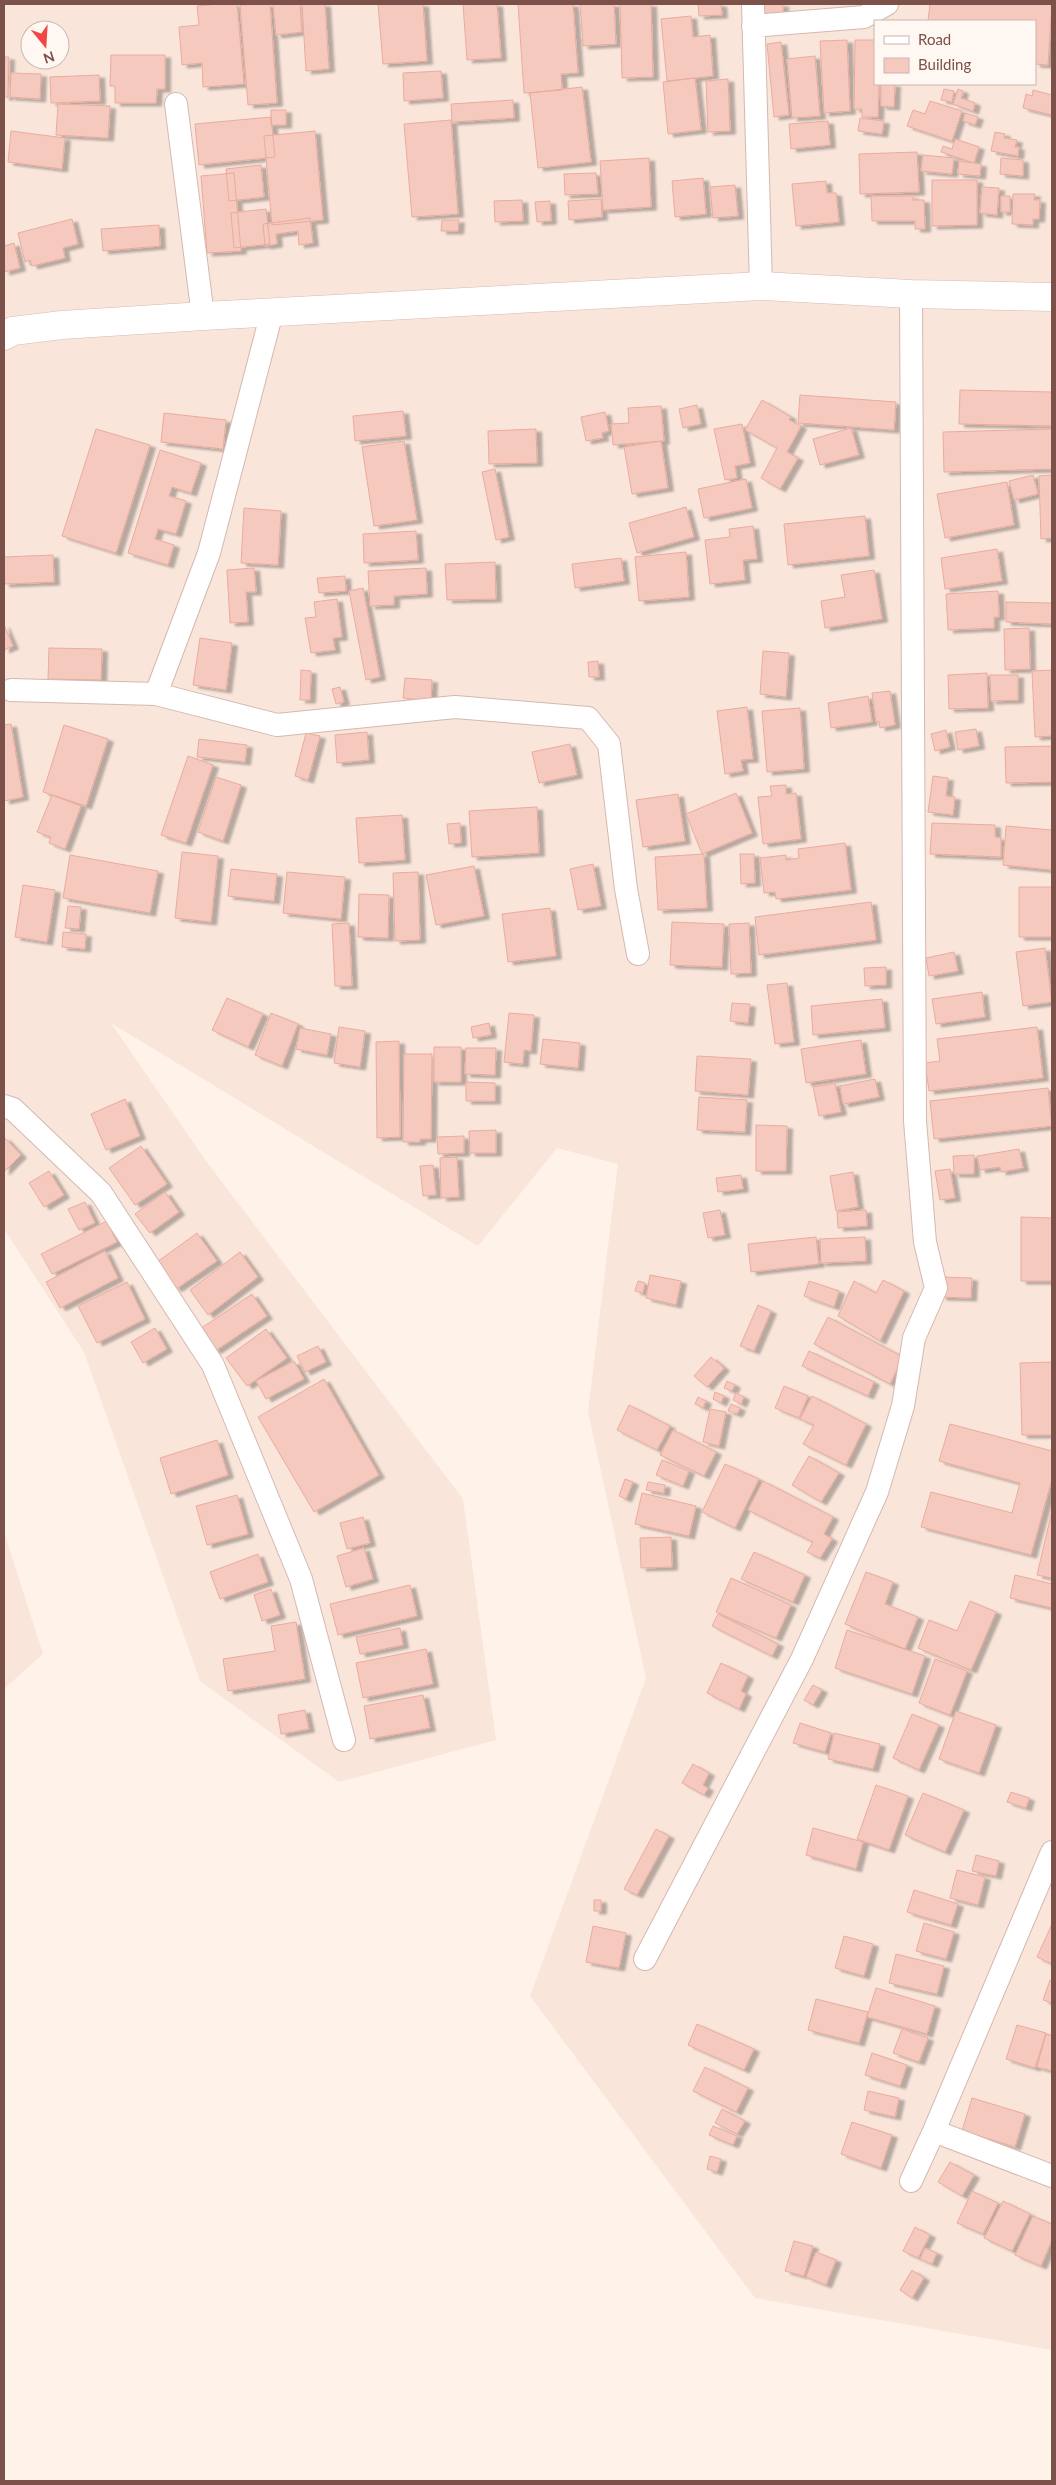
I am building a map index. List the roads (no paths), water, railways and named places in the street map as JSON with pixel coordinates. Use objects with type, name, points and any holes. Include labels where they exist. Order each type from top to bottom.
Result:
[{"type":"street","points":[[753,4],[760,286]]},
{"type":"street","points":[[754,26],[864,17],[887,4]]},
{"type":"street","points":[[176,104],[203,316]]},
{"type":"street","points":[[4,336],[13,332],[62,326],[203,316],[760,286],[912,294],[1052,297]]},
{"type":"street","points":[[645,1959],[802,1659],[877,1492],[903,1406],[914,1338],[936,1288],[925,1242],[915,1121],[912,294]]},
{"type":"street","points":[[156,694],[209,553],[272,312]]},
{"type":"street","points":[[12,690],[156,694],[277,725],[455,707],[588,718],[609,744],[626,889],[638,954]]},
{"type":"street","points":[[4,1106],[13,1109],[100,1193],[213,1365],[301,1578],[344,1740]]},
{"type":"street","points":[[911,2181],[1050,1862]]},
{"type":"street","points":[[934,2131],[1052,2176]]}]
